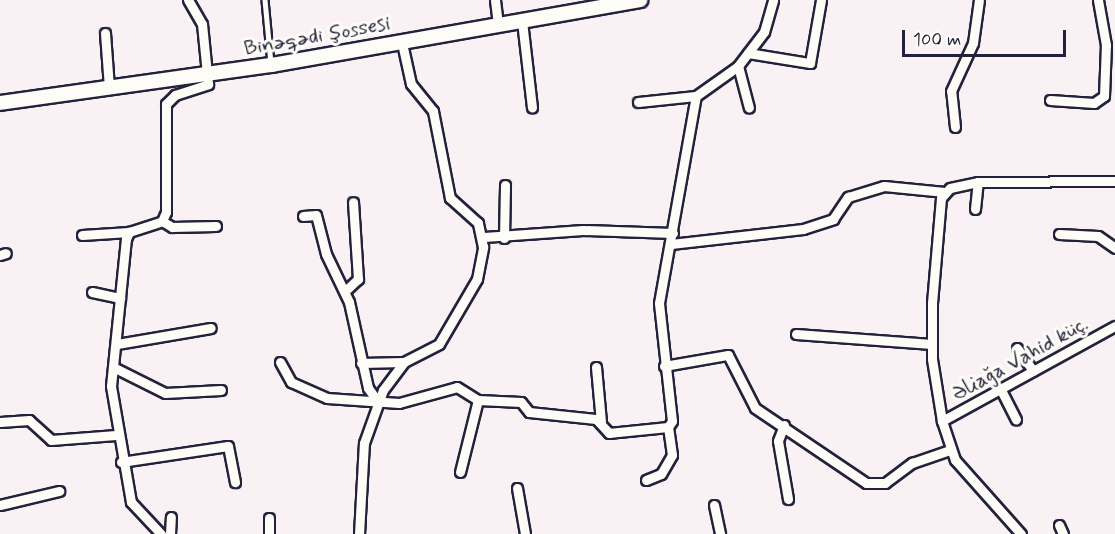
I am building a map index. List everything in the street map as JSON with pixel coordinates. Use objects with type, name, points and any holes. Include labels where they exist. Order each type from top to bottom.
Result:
[{"type":"main road","name":"Binəqədi şossesi","points":[[0,103],[272,66],[640,0]]},
{"type":"street","points":[[495,0],[498,26]]},
{"type":"street","points":[[638,102],[696,96],[738,66],[764,32],[773,0]]},
{"type":"street","points":[[748,53],[810,63],[821,0]]},
{"type":"street","points":[[1050,100],[1094,103],[1104,96],[1106,45],[1098,0]]},
{"type":"street","points":[[162,221],[168,198],[166,104],[174,95],[204,89],[210,75],[192,1]]},
{"type":"street","points":[[955,127],[951,91],[973,43],[982,1]]},
{"type":"street","points":[[522,21],[532,107]]},
{"type":"street","points":[[105,33],[109,88]]},
{"type":"street","points":[[361,363],[404,362],[439,344],[477,279],[484,237],[478,223],[450,198],[433,111],[411,84],[402,43]]},
{"type":"street","points":[[738,66],[749,108]]},
{"type":"street","points":[[646,480],[661,474],[672,455],[668,427],[672,421],[664,366],[659,303],[696,96]]},
{"type":"street","points":[[671,244],[803,229],[833,219],[848,196],[884,186],[945,192],[978,182],[1115,181]]},
{"type":"street","points":[[975,209],[978,182]]},
{"type":"street","points":[[504,238],[505,185]]},
{"type":"street","points":[[945,192],[933,266],[932,344],[942,421],[950,450],[1021,534]]},
{"type":"street","points":[[345,291],[358,279],[353,202]]},
{"type":"street","points":[[303,216],[316,215],[326,254],[345,291],[361,363],[378,402]]},
{"type":"street","points":[[82,235],[129,232],[162,221],[172,227],[216,226]]},
{"type":"street","points":[[484,237],[504,238],[584,230],[673,233]]},
{"type":"street","points":[[129,232],[120,298],[115,368],[116,435],[131,502],[161,534]]},
{"type":"street","points":[[1059,234],[1098,236],[1115,248]]},
{"type":"street","points":[[92,291],[120,298]]},
{"type":"street","name":"Əliağa Vahid küç.","points":[[942,421],[1115,326]]},
{"type":"street","points":[[117,344],[211,328]]},
{"type":"street","points":[[796,334],[932,344]]},
{"type":"street","points":[[1017,348],[1033,371]]},
{"type":"street","points":[[664,366],[728,355],[749,402],[866,483],[885,483],[912,463],[950,450]]},
{"type":"street","points":[[280,362],[291,382],[315,395],[378,402],[410,402],[458,387],[478,400],[518,400],[529,412],[601,422]]},
{"type":"street","points":[[359,534],[364,443],[378,402],[404,362]]},
{"type":"street","points":[[596,367],[601,422],[605,431],[615,434],[668,427]]},
{"type":"street","points":[[115,368],[165,393],[221,390]]},
{"type":"street","points":[[1001,390],[1016,419]]},
{"type":"street","points":[[460,471],[478,400]]},
{"type":"street","points":[[0,422],[29,420],[51,440],[116,435]]},
{"type":"street","points":[[784,425],[778,441],[788,499]]},
{"type":"street","points":[[121,462],[228,446],[236,482]]},
{"type":"street","points":[[517,488],[525,534]]},
{"type":"street","points":[[0,505],[59,490]]},
{"type":"street","points":[[714,505],[720,534]]},
{"type":"street","points":[[170,534],[171,517]]},
{"type":"street","points":[[268,518],[269,534]]},
{"type":"lane","points":[[265,0],[272,66]]}]
